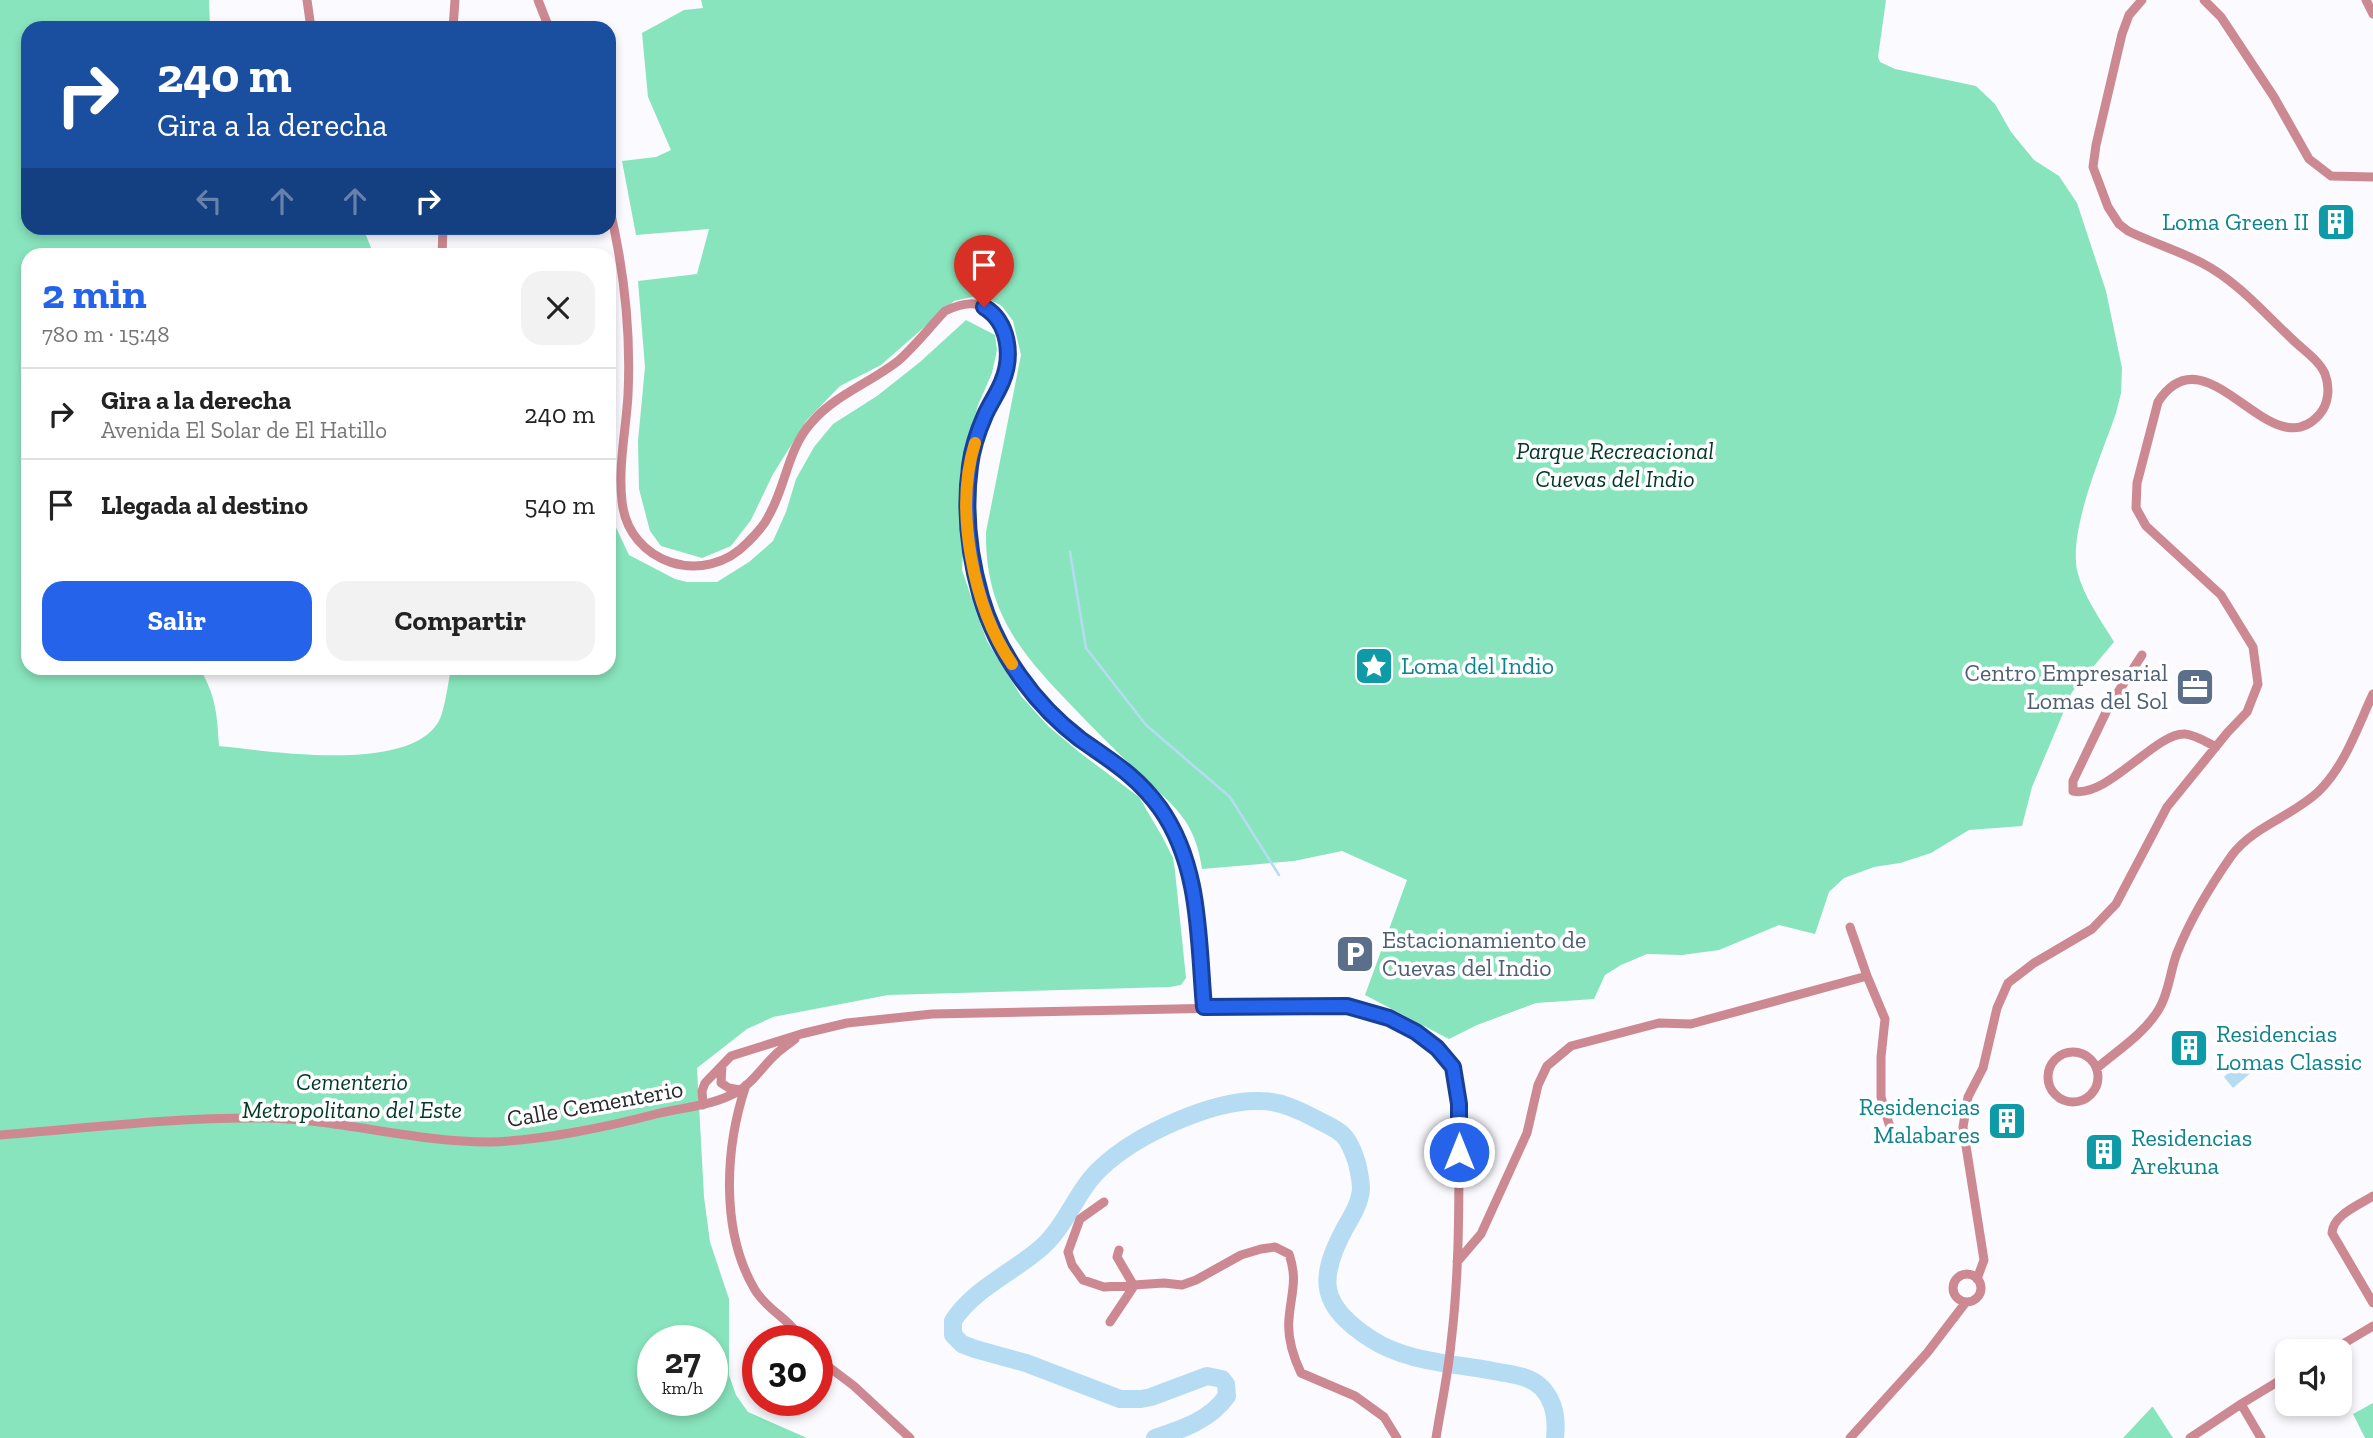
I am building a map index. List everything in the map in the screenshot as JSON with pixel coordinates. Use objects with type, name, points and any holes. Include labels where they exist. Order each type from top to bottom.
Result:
[{"type":"street","points":[[307,0],[310,21]]},
{"type":"street","points":[[454,21],[455,0]]},
{"type":"street","points":[[538,0],[546,21]]},
{"type":"street","points":[[1977,1279],[1984,1260],[1963,1127],[1968,1097],[1983,1068],[1997,1008],[2008,983],[2034,963],[2092,929],[2116,904],[2166,807],[2247,712],[2258,684],[2253,647],[2221,595],[2146,526],[2136,508],[2137,482],[2154,412],[2164,392],[2187,379],[2200,379],[2220,388],[2268,420],[2287,428],[2311,422],[2326,403],[2328,384],[2320,366],[2227,279],[2202,262],[2129,232],[2119,224],[2108,207],[2093,167],[2096,145],[2122,34],[2129,15],[2141,0]]},
{"type":"street","points":[[2204,0],[2221,17],[2309,159],[2331,176],[2373,177]]},
{"type":"street","points":[[2366,0],[2373,14]]},
{"type":"street","points":[[614,235],[623,282],[628,341],[622,501],[633,537],[653,554],[675,564],[705,566],[735,554],[748,543],[768,517],[793,453],[803,432],[813,420],[837,400],[897,362],[945,312],[956,306],[975,303],[998,318],[1006,338],[1008,360],[1002,382],[972,453],[967,496],[973,564],[984,606],[1005,653],[1030,689],[1068,729],[1131,776],[1161,809],[1182,848],[1195,895],[1204,1007]]},
{"type":"street","points":[[2142,655],[2109,706],[2073,781],[2073,791],[2093,788],[2166,741],[2183,734],[2199,738],[2216,747]]},
{"type":"street","points":[[2097,1068],[2140,1032],[2161,1007],[2182,942],[2234,853],[2252,835],[2298,807],[2324,785],[2351,744],[2373,694]]},
{"type":"street","points":[[1850,927],[1885,1019],[1881,1097],[1889,1124],[1898,1137]]},
{"type":"street","points":[[1457,1262],[1481,1234],[1527,1133],[1538,1085],[1547,1066],[1571,1046],[1659,1024],[1690,1024],[1867,976]]},
{"type":"street","name":"Calle Cementerio","points":[[0,1135],[264,1118],[490,1142],[586,1129],[703,1105],[702,1091],[705,1083],[731,1056],[847,1023],[932,1014],[1204,1007],[1357,1008],[1403,1025],[1427,1039],[1453,1067],[1458,1090],[1457,1262],[1451,1343],[1436,1438]]},
{"type":"street","points":[[703,1105],[713,1103],[743,1087],[801,1034]]},
{"type":"street","points":[[2070,1052],[2086,1056],[2097,1068],[2099,1076],[2094,1092],[2080,1101],[2064,1100],[2051,1089],[2048,1074],[2056,1059],[2063,1055],[2070,1052]]},
{"type":"street","points":[[722,1064],[721,1083],[729,1088],[743,1087]]},
{"type":"street","points":[[743,1087],[730,1147],[730,1197],[735,1235],[744,1268],[754,1289],[766,1306],[791,1325]]},
{"type":"street","points":[[2373,1196],[2339,1218],[2332,1233],[2373,1303]]},
{"type":"street","points":[[1104,1202],[1080,1219],[1068,1252],[1072,1265],[1083,1280],[1104,1287],[1164,1283],[1182,1285],[1241,1255],[1275,1247],[1289,1254],[1295,1271],[1288,1322],[1292,1352],[1301,1373],[1354,1396],[1384,1417],[1397,1438]]},
{"type":"street","points":[[1119,1250],[1117,1257],[1134,1286]]},
{"type":"street","points":[[1964,1275],[1977,1279],[1981,1287],[1979,1295],[1973,1301],[1966,1302],[1954,1293],[1954,1284],[1964,1275]]},
{"type":"street","points":[[1110,1322],[1134,1286]]},
{"type":"street","points":[[1850,1438],[1888,1399],[1966,1302]]},
{"type":"street","points":[[2351,1339],[2373,1326]]},
{"type":"street","points":[[833,1370],[854,1386],[909,1438]]},
{"type":"street","points":[[2190,1438],[2275,1383]]},
{"type":"street","points":[[2241,1404],[2261,1438]]},
{"type":"green space","name":"Cementerio Metropolitano del Este","points":[[0,0],[209,0],[210,21],[21,21],[21,235],[366,235],[371,248],[21,248],[21,675],[203,675],[215,706],[219,746],[303,754],[370,754],[399,748],[423,737],[439,721],[450,675],[616,675],[616,527],[629,555],[675,579],[687,582],[717,582],[749,562],[773,541],[786,512],[796,479],[814,447],[833,424],[877,396],[966,320],[995,335],[997,350],[992,373],[978,405],[960,473],[964,534],[962,570],[987,641],[1021,696],[1048,726],[1139,797],[1163,838],[1173,858],[1186,978],[1181,985],[1170,987],[888,995],[773,1017],[747,1029],[697,1068],[704,1197],[710,1242],[729,1299],[729,1375],[742,1404],[742,1416],[757,1416],[807,1438],[0,1438]]},
{"type":"green space","name":"Parque Recreacional Cuevas del Indio","points":[[701,0],[1886,0],[1878,57],[1880,62],[1895,69],[1976,86],[1995,104],[2011,132],[2034,160],[2059,176],[2077,203],[2106,291],[2122,368],[2121,393],[2082,513],[2076,553],[2077,570],[2083,589],[2114,642],[2072,692],[2032,787],[2022,826],[1969,830],[1931,853],[1900,863],[1874,867],[1844,878],[1829,892],[1815,934],[1779,925],[1719,950],[1682,955],[1647,954],[1605,975],[1594,999],[1536,1003],[1477,1025],[1449,1039],[1365,995],[1407,880],[1342,851],[1294,861],[1202,869],[1194,838],[1181,815],[1052,685],[1009,628],[992,585],[987,560],[986,532],[1021,355],[1013,321],[1002,306],[981,295],[954,301],[881,365],[840,386],[807,420],[773,474],[751,520],[731,546],[702,558],[661,546],[650,531],[639,489],[638,441],[645,367],[638,281],[697,274],[709,229],[636,235],[622,161],[656,157],[671,150],[648,97],[642,33],[684,10],[703,8]]},
{"type":"green space","points":[[2373,1403],[2373,1438],[2365,1438],[2353,1414]]},
{"type":"green space","points":[[2152,1407],[2173,1438],[2123,1438]]},
{"type":"water","points":[[2242,1059],[2253,1071],[2233,1088],[2224,1077]]},
{"type":"waterway","points":[[1070,552],[1086,648],[1146,725],[1230,797],[1279,875]]},
{"type":"waterway","points":[[1155,1438],[1186,1427],[1213,1411],[1227,1396],[1226,1384],[1222,1379],[1207,1376],[1151,1397],[1120,1399],[1026,1363],[962,1344],[953,1335],[953,1321],[971,1299],[1031,1256],[1051,1238],[1093,1176],[1117,1155],[1176,1121],[1221,1106],[1261,1101],[1303,1112],[1334,1128],[1345,1138],[1355,1156],[1360,1194],[1336,1246],[1327,1277],[1328,1291],[1341,1315],[1371,1339],[1399,1353],[1430,1361],[1513,1374],[1531,1380],[1542,1388],[1552,1405],[1555,1438]]},
{"type":"slow traffic","points":[[975,443],[967,496],[973,564],[989,620],[1012,664]]},
{"type":"place","name":"Loma Green II","points":[[2336,222]]},
{"type":"place","name":"Loma del Indio","points":[[1374,666]]},
{"type":"place","name":"Centro Empresarial Lomas del Sol","points":[[2195,687]]},
{"type":"place","name":"Estacionamiento de Cuevas del Indio","points":[[1355,954]]},
{"type":"place","name":"Residencias Lomas Classic","points":[[2189,1048]]},
{"type":"place","name":"Residencias Malabares","points":[[2007,1121]]},
{"type":"place","name":"Residencias Arekuna","points":[[2104,1152]]},
{"type":"route","points":[[984,307],[998,318],[1003,328],[1008,360],[1002,382],[972,453],[968,481],[967,509],[979,591],[1002,647],[1030,689],[1056,718],[1080,739],[1106,755],[1131,776],[1161,809],[1182,848],[1195,895],[1204,1007],[1347,1006],[1389,1018],[1416,1032],[1437,1048],[1453,1067],[1459,1104],[1459,1152]]}]
